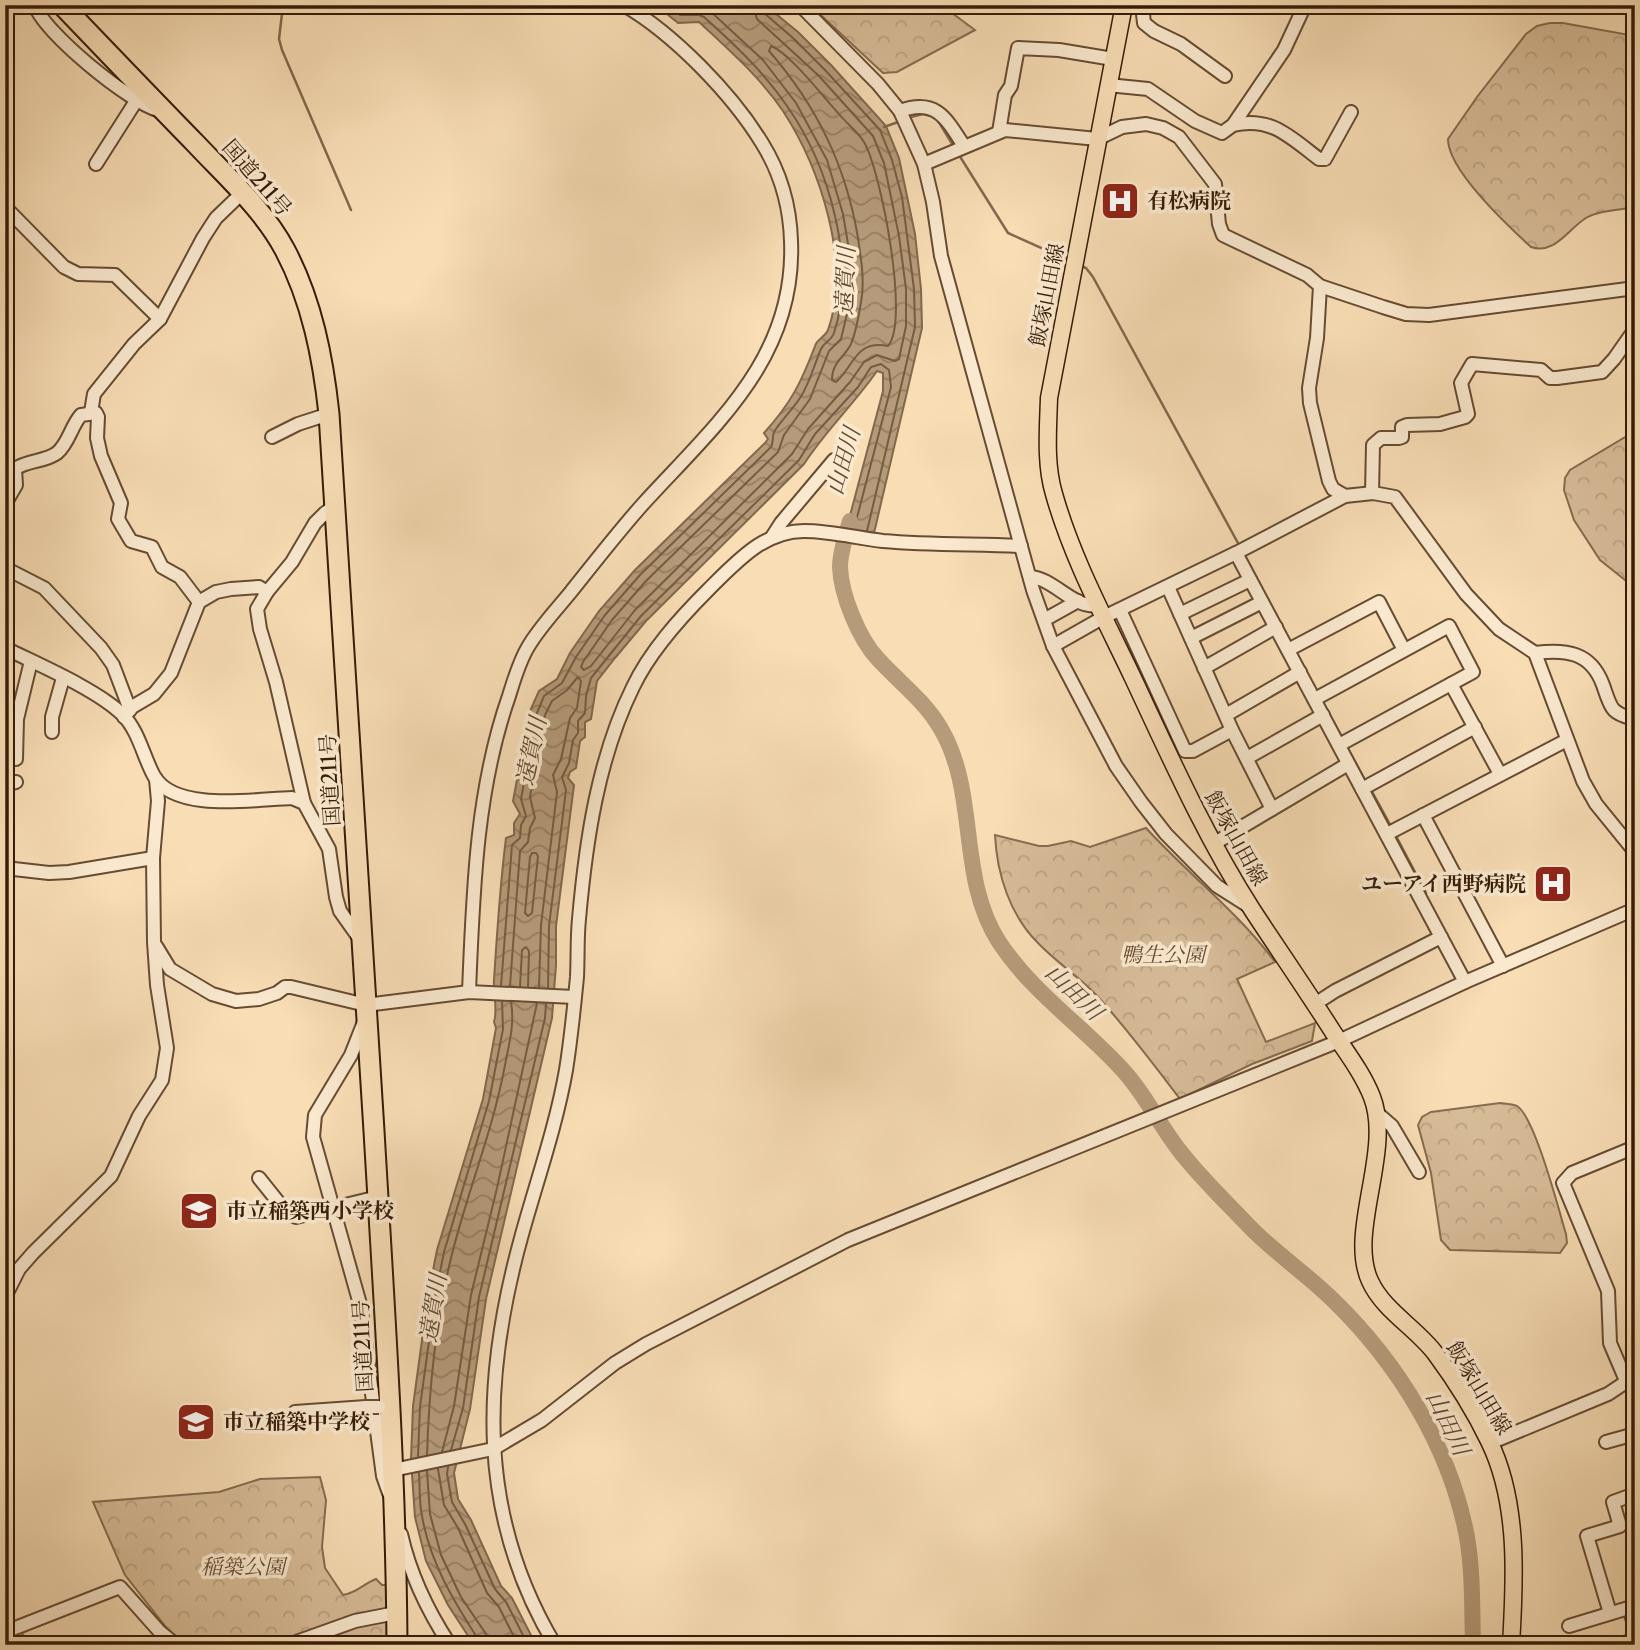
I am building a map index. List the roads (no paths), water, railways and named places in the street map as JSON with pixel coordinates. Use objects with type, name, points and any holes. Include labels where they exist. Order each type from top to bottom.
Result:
[{"type":"highway","name":"国道211号","points":[[62,5],[271,226],[302,289],[320,349],[329,414],[378,1197],[378,1407],[396,1470],[394,1503],[397,1645]]},
{"type":"main road","name":"飯塚山田線","points":[[1124,5],[1049,398],[1047,443],[1053,491],[1066,529],[1102,611],[1186,790],[1251,908],[1363,1079],[1377,1113],[1378,1132],[1364,1239],[1365,1266],[1370,1283],[1381,1298],[1431,1348],[1451,1375],[1490,1443],[1505,1490],[1510,1519],[1513,1605],[1511,1645]]},
{"type":"street","points":[[35,5],[40,18],[82,58],[136,100],[153,109],[164,111]]},
{"type":"street","points":[[472,992],[473,903],[492,749],[528,647],[624,527],[705,436],[758,371],[773,342],[792,263],[791,232],[781,181],[748,120],[690,57],[624,5]]},
{"type":"street","points":[[800,5],[878,84],[900,111],[923,164],[933,202],[941,256],[1021,546],[1053,646],[1116,766],[1141,802],[1166,834],[1217,886],[1251,908]]},
{"type":"street","points":[[1142,5],[1144,23],[1181,44],[1225,76]]},
{"type":"street","points":[[1108,85],[1148,89],[1195,121],[1222,133],[1233,125],[1284,50],[1305,5]]},
{"type":"street","points":[[999,131],[1005,95],[1011,86],[1018,48],[1059,50],[1113,59]]},
{"type":"street","points":[[96,164],[136,100]]},
{"type":"street","points":[[900,111],[915,106],[934,109],[943,116],[959,149]]},
{"type":"street","points":[[1233,125],[1263,122],[1287,135],[1319,159],[1325,159],[1351,112]]},
{"type":"street","points":[[923,164],[999,131],[1011,129],[1097,138],[1122,127],[1146,124],[1163,128],[1179,137],[1207,170],[1215,184],[1219,224],[1223,234],[1307,275],[1320,286],[1406,314],[1429,315],[1635,289]]},
{"type":"street","points":[[91,412],[94,394],[134,344],[160,319],[216,218],[242,193]]},
{"type":"street","points":[[5,207],[64,267],[78,274],[115,275],[160,319]]},
{"type":"street","points":[[1320,286],[1317,338],[1309,388],[1310,403],[1329,481],[1333,489],[1345,496]]},
{"type":"street","points":[[1372,493],[1373,445],[1376,440],[1399,438],[1402,427],[1407,425],[1440,424],[1465,417],[1468,414],[1461,383],[1472,364],[1541,370],[1550,378],[1602,372],[1615,359],[1635,329]]},
{"type":"street","points":[[5,504],[16,485],[10,472],[56,453],[63,446],[76,420],[91,412]]},
{"type":"street","points":[[91,412],[98,417],[97,438],[121,503],[118,519],[131,541],[152,547],[162,567],[180,577],[199,602]]},
{"type":"street","points":[[272,437],[298,424],[329,414]]},
{"type":"street","points":[[772,537],[834,460]]},
{"type":"street","points":[[1053,646],[1102,611],[1120,610],[1345,496],[1372,493],[1395,497],[1466,594],[1499,629],[1535,653],[1583,781],[1596,804],[1635,852]]},
{"type":"street","points":[[335,506],[315,523],[292,562],[260,602],[257,617],[276,682],[304,803],[329,849],[340,911],[362,942]]},
{"type":"street","points":[[555,1645],[528,1594],[514,1560],[501,1513],[493,1449],[493,1393],[505,1302],[566,1072],[578,921],[591,819],[612,736],[634,684],[662,643],[695,603],[755,547],[772,537],[806,531],[886,541],[1021,546]]},
{"type":"street","points":[[1236,553],[1465,982]]},
{"type":"street","points":[[5,568],[44,588],[102,648],[113,665],[131,725],[156,779],[158,801],[153,858],[154,942],[157,985],[167,1048],[162,1080],[139,1116],[111,1176],[33,1253],[19,1269],[5,1297]]},
{"type":"street","points":[[1030,577],[1038,578],[1077,601],[1102,611]]},
{"type":"street","points":[[1180,614],[1250,580]]},
{"type":"street","points":[[127,713],[154,694],[171,673],[199,602],[216,592],[231,589],[259,587],[267,592]]},
{"type":"street","points":[[1168,587],[1232,730],[1272,809]]},
{"type":"street","points":[[1044,620],[1077,601]]},
{"type":"street","points":[[1191,638],[1262,602]]},
{"type":"street","points":[[1288,650],[1379,602],[1404,650]]},
{"type":"street","points":[[1120,610],[1185,751],[1193,751],[1232,730]]},
{"type":"street","points":[[1315,699],[1449,626],[1473,672],[1339,745]]},
{"type":"street","points":[[1204,668],[1276,627]]},
{"type":"street","points":[[5,648],[127,713]]},
{"type":"street","points":[[1535,653],[1558,650],[1572,652],[1586,661],[1599,675],[1613,710],[1635,719]]},
{"type":"street","points":[[16,759],[17,719],[31,661]]},
{"type":"street","points":[[1226,715],[1300,672]]},
{"type":"street","points":[[52,732],[52,717],[63,678]]},
{"type":"street","points":[[1451,684],[1500,774]]},
{"type":"street","points":[[1247,758],[1323,715]]},
{"type":"street","points":[[1362,789],[1475,727]]},
{"type":"street","points":[[1387,834],[1566,740]]},
{"type":"street","points":[[1215,843],[1348,764]]},
{"type":"street","points":[[156,779],[181,796],[193,800],[208,802],[292,798],[304,803]]},
{"type":"street","points":[[1423,815],[1503,966]]},
{"type":"street","points":[[6,865],[49,873],[153,858]]},
{"type":"street","points":[[396,1470],[493,1449],[542,1420],[615,1363],[646,1344],[848,1240],[1339,1041],[1465,982],[1635,909]]},
{"type":"street","points":[[1315,1004],[1441,937]]},
{"type":"street","points":[[154,942],[170,970],[212,994],[236,1001],[259,999],[285,987],[367,1009],[472,992],[572,996]]},
{"type":"street","points":[[367,1009],[351,1055],[315,1115],[313,1137],[360,1304],[383,1476],[394,1503],[408,1564],[436,1624],[450,1645]]},
{"type":"street","points":[[1377,1113],[1392,1126],[1419,1172]]},
{"type":"street","points":[[1490,1443],[1608,1394],[1631,1379],[1611,1343],[1608,1291],[1563,1183],[1572,1173],[1635,1147]]},
{"type":"street","points":[[259,1178],[287,1213],[296,1217],[378,1197]]},
{"type":"street","points":[[295,1412],[378,1407]]},
{"type":"street","points":[[1605,1441],[1635,1434]]},
{"type":"street","points":[[1610,1613],[1587,1535],[1620,1526],[1613,1502],[1635,1494]]},
{"type":"street","points":[[5,1632],[120,1587],[160,1632],[176,1645]]},
{"type":"street","points":[[1569,1626],[1632,1607],[1635,1627]]},
{"type":"street","points":[[288,1645],[355,1621],[396,1612]]},
{"type":"street","points":[[1617,1645],[1635,1640]]},
{"type":"water","name":"遠賀川","points":[[656,5],[765,5],[798,32],[831,65],[886,126],[899,158],[915,234],[922,328],[871,546],[843,542],[883,391],[883,373],[877,371],[804,464],[646,621],[597,681],[591,719],[585,722],[585,737],[580,741],[576,768],[570,772],[568,778],[574,785],[556,926],[552,1018],[486,1299],[470,1409],[454,1473],[458,1499],[471,1520],[501,1586],[512,1598],[536,1645],[474,1645],[448,1605],[426,1561],[415,1517],[411,1460],[413,1406],[437,1250],[483,1099],[496,1028],[494,980],[504,856],[506,838],[514,835],[514,823],[520,814],[513,801],[530,711],[539,691],[557,679],[570,653],[599,611],[635,570],[768,439],[764,433],[794,392],[816,344],[828,330],[834,304],[834,246],[828,217],[820,188],[797,134],[783,111],[754,75],[699,22],[678,23]]},
{"type":"waterway","points":[[283,5],[279,39],[282,50],[351,210]]},
{"type":"waterway","points":[[907,118],[923,114],[931,116]]},
{"type":"waterway","points":[[937,119],[954,147]]},
{"type":"waterway","points":[[884,127],[901,121]]},
{"type":"waterway","points":[[959,155],[1008,233],[1068,260]]},
{"type":"waterway","points":[[1081,266],[1093,277],[1239,545]]},
{"type":"waterway","name":"山田川","points":[[850,521],[840,567],[847,603],[871,650],[928,710],[953,754],[978,890],[986,917],[999,942],[1026,977],[1129,1077],[1171,1140],[1203,1179],[1257,1234],[1333,1300],[1379,1351],[1399,1379],[1434,1439],[1459,1504],[1470,1564],[1473,1645]]},
{"type":"waterway","points":[[1244,554],[1285,632]]},
{"type":"waterway","points":[[1321,699],[1343,739]]},
{"type":"waterway","points":[[1346,745],[1366,782]]},
{"type":"waterway","points":[[1370,788],[1392,828]]},
{"type":"waterway","points":[[1395,834],[1426,893]]},
{"type":"place","name":"有松病院","points":[[1120,201]]},
{"type":"place","name":"ユーアイ西野病院","points":[[1553,884]]},
{"type":"place","name":"市立稲築西小学校","points":[[199,1211]]},
{"type":"place","name":"市立稲築中学校","points":[[196,1422]]},
{"type":"park label","name":"鴨生公園","points":[[1163,955]]},
{"type":"park label","name":"稲築公園","points":[[243,1567]]}]
